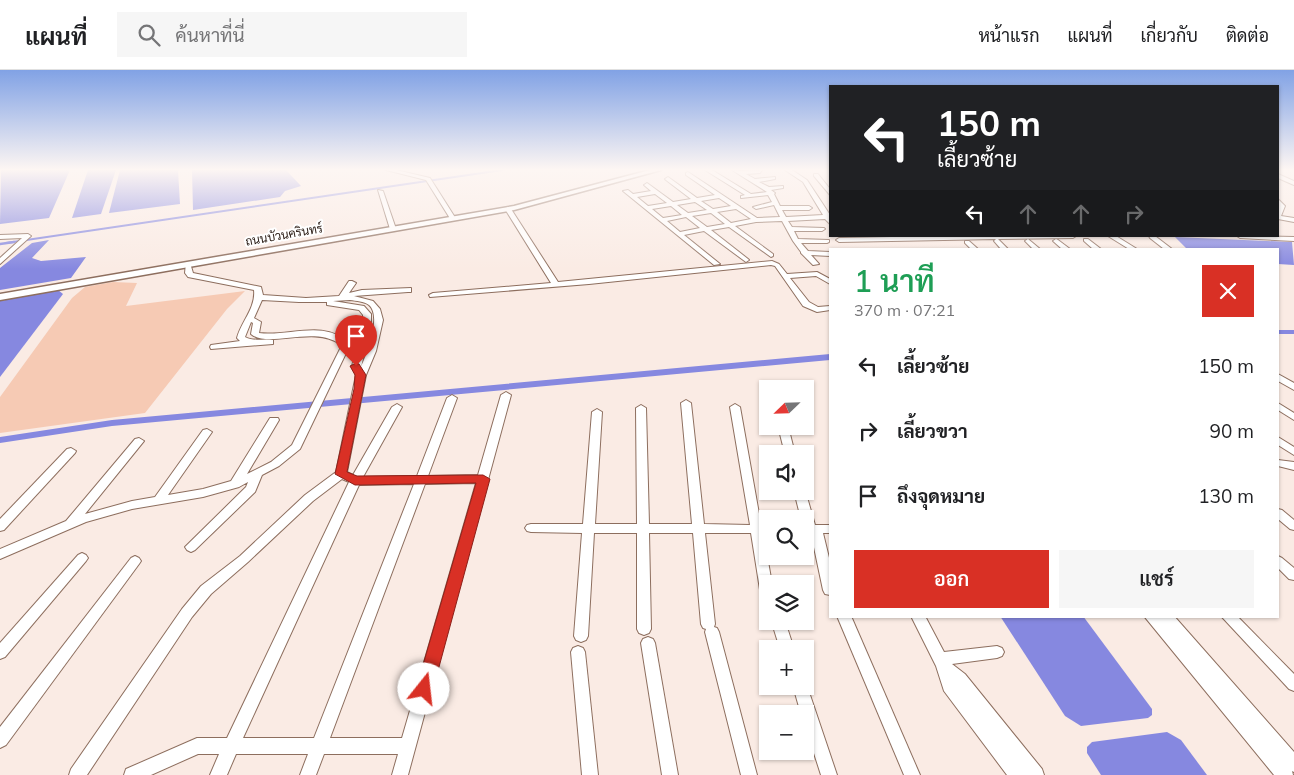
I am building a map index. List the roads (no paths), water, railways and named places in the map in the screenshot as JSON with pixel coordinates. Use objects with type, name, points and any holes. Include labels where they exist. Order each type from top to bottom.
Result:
[{"type":"street","points":[[384,203],[393,229]]},
{"type":"street","points":[[443,203],[453,219]]},
{"type":"street","name":"ถนนบัวนครินทร์","points":[[0,297],[453,219],[531,203]]},
{"type":"street","points":[[640,203],[716,264]]},
{"type":"street","points":[[646,208],[671,203],[746,260]]},
{"type":"street","points":[[700,203],[771,255]]},
{"type":"street","points":[[730,203],[756,220]]},
{"type":"street","points":[[776,203],[804,254],[815,264]]},
{"type":"street","points":[[819,203],[829,219]]},
{"type":"street","points":[[661,220],[736,207]]},
{"type":"street","points":[[756,207],[809,208]]},
{"type":"street","points":[[508,209],[556,285]]},
{"type":"street","points":[[1279,216],[1294,220]]},
{"type":"street","points":[[679,234],[756,220],[783,218],[829,219]]},
{"type":"street","points":[[790,229],[822,229]]},
{"type":"street","points":[[0,237],[26,235],[24,242],[0,262]]},
{"type":"street","points":[[1279,236],[1294,237]]},
{"type":"street","points":[[950,237],[968,239]]},
{"type":"street","points":[[1113,237],[1131,247]]},
{"type":"street","points":[[1123,237],[1131,247]]},
{"type":"street","points":[[1152,237],[1167,248]]},
{"type":"street","points":[[1279,237],[1294,237]]},
{"type":"street","points":[[838,239],[1059,238]]},
{"type":"street","points":[[1086,240],[1097,248]]},
{"type":"street","points":[[796,241],[827,241]]},
{"type":"street","points":[[1028,241],[1036,248]]},
{"type":"street","points":[[905,242],[909,248]]},
{"type":"street","points":[[997,242],[1004,248]]},
{"type":"street","points":[[804,254],[829,254]]},
{"type":"street","points":[[433,295],[556,285],[765,263],[777,265],[806,304],[812,309],[829,308]]},
{"type":"street","points":[[188,264],[191,275],[258,289],[258,297],[250,319],[245,323],[240,338],[248,342]]},
{"type":"street","points":[[785,276],[817,274],[829,281]]},
{"type":"street","points":[[341,300],[352,283]]},
{"type":"street","points":[[341,300],[362,292],[408,290]]},
{"type":"street","points":[[258,297],[315,300],[360,298],[371,303],[379,311],[380,322],[368,365],[360,375]]},
{"type":"street","points":[[77,775],[187,613],[206,590],[244,559],[309,498],[341,474],[359,389],[360,375],[356,366],[367,324],[367,314],[361,308],[341,300]]},
{"type":"street","points":[[0,554],[71,524],[132,505],[203,494],[235,484],[257,474],[296,447],[344,348],[344,343],[340,339],[326,336],[320,332],[260,336],[256,334],[257,322],[250,319]]},
{"type":"street","points":[[367,324],[380,322]]},
{"type":"street","points":[[242,332],[256,330]]},
{"type":"street","points":[[214,347],[248,342],[318,339],[326,336]]},
{"type":"street","points":[[1279,378],[1294,387]]},
{"type":"street","points":[[400,775],[506,395]]},
{"type":"street","points":[[308,775],[423,479],[452,398]]},
{"type":"street","points":[[686,403],[710,628],[749,775]]},
{"type":"street","points":[[218,775],[355,480],[397,407]]},
{"type":"street","points":[[735,407],[759,515]]},
{"type":"street","points":[[1279,407],[1294,417]]},
{"type":"street","points":[[642,408],[642,529],[646,636],[670,775]]},
{"type":"street","points":[[581,636],[597,412]]},
{"type":"street","points":[[235,484],[274,420]]},
{"type":"street","points":[[158,501],[207,432]]},
{"type":"street","points":[[71,524],[139,441]]},
{"type":"street","points":[[1279,441],[1294,452]]},
{"type":"street","points":[[0,527],[71,451]]},
{"type":"street","points":[[1279,463],[1294,466]]},
{"type":"street","points":[[191,547],[251,489],[256,482],[257,474]]},
{"type":"street","points":[[341,474],[355,480],[483,479]]},
{"type":"street","points":[[1279,514],[1294,526]]},
{"type":"street","points":[[530,528],[759,529]]},
{"type":"street","points":[[814,529],[829,529]]},
{"type":"street","points":[[814,541],[829,587]]},
{"type":"street","points":[[0,653],[82,558]]},
{"type":"street","points":[[0,740],[135,562]]},
{"type":"street","points":[[1279,562],[1294,575]]},
{"type":"street","points":[[845,618],[912,775]]},
{"type":"street","points":[[919,618],[941,662],[949,686],[1010,754],[1036,775]]},
{"type":"street","points":[[1153,618],[1285,775]]},
{"type":"street","points":[[1168,618],[1294,764]]},
{"type":"street","points":[[1230,618],[1294,684]]},
{"type":"street","points":[[578,652],[590,775]]},
{"type":"street","points":[[941,662],[997,652]]},
{"type":"street","points":[[803,695],[829,775]]},
{"type":"street","points":[[1231,712],[1248,711]]},
{"type":"street","points":[[132,775],[197,746],[408,746]]},
{"type":"street","points":[[1010,754],[1017,775]]},
{"type":"water","points":[[0,203],[56,203],[49,218],[0,224]]},
{"type":"water","points":[[77,203],[105,203],[101,214],[72,218]]},
{"type":"water","points":[[112,203],[180,203],[180,204],[109,213]]},
{"type":"water","points":[[193,203],[241,203],[193,210]]},
{"type":"water","points":[[1175,237],[1292,242],[1294,265],[1279,264],[1279,248],[1186,248]]},
{"type":"water","points":[[49,240],[32,258],[41,261],[86,257],[71,278],[0,290],[0,268],[32,243]]},
{"type":"water","points":[[58,290],[63,294],[0,377],[0,301]]},
{"type":"water","points":[[1001,618],[1084,618],[1152,709],[1152,715],[1148,718],[1081,726],[1065,716]]},
{"type":"water","points":[[1167,732],[1181,740],[1207,775],[1101,775],[1087,753],[1087,747],[1092,742]]},
{"type":"waterway","points":[[6,243],[278,203]]},
{"type":"waterway","points":[[0,244],[14,242]]},
{"type":"waterway","points":[[1279,332],[1294,332]]},
{"type":"waterway","points":[[0,440],[112,423],[829,357]]}]
